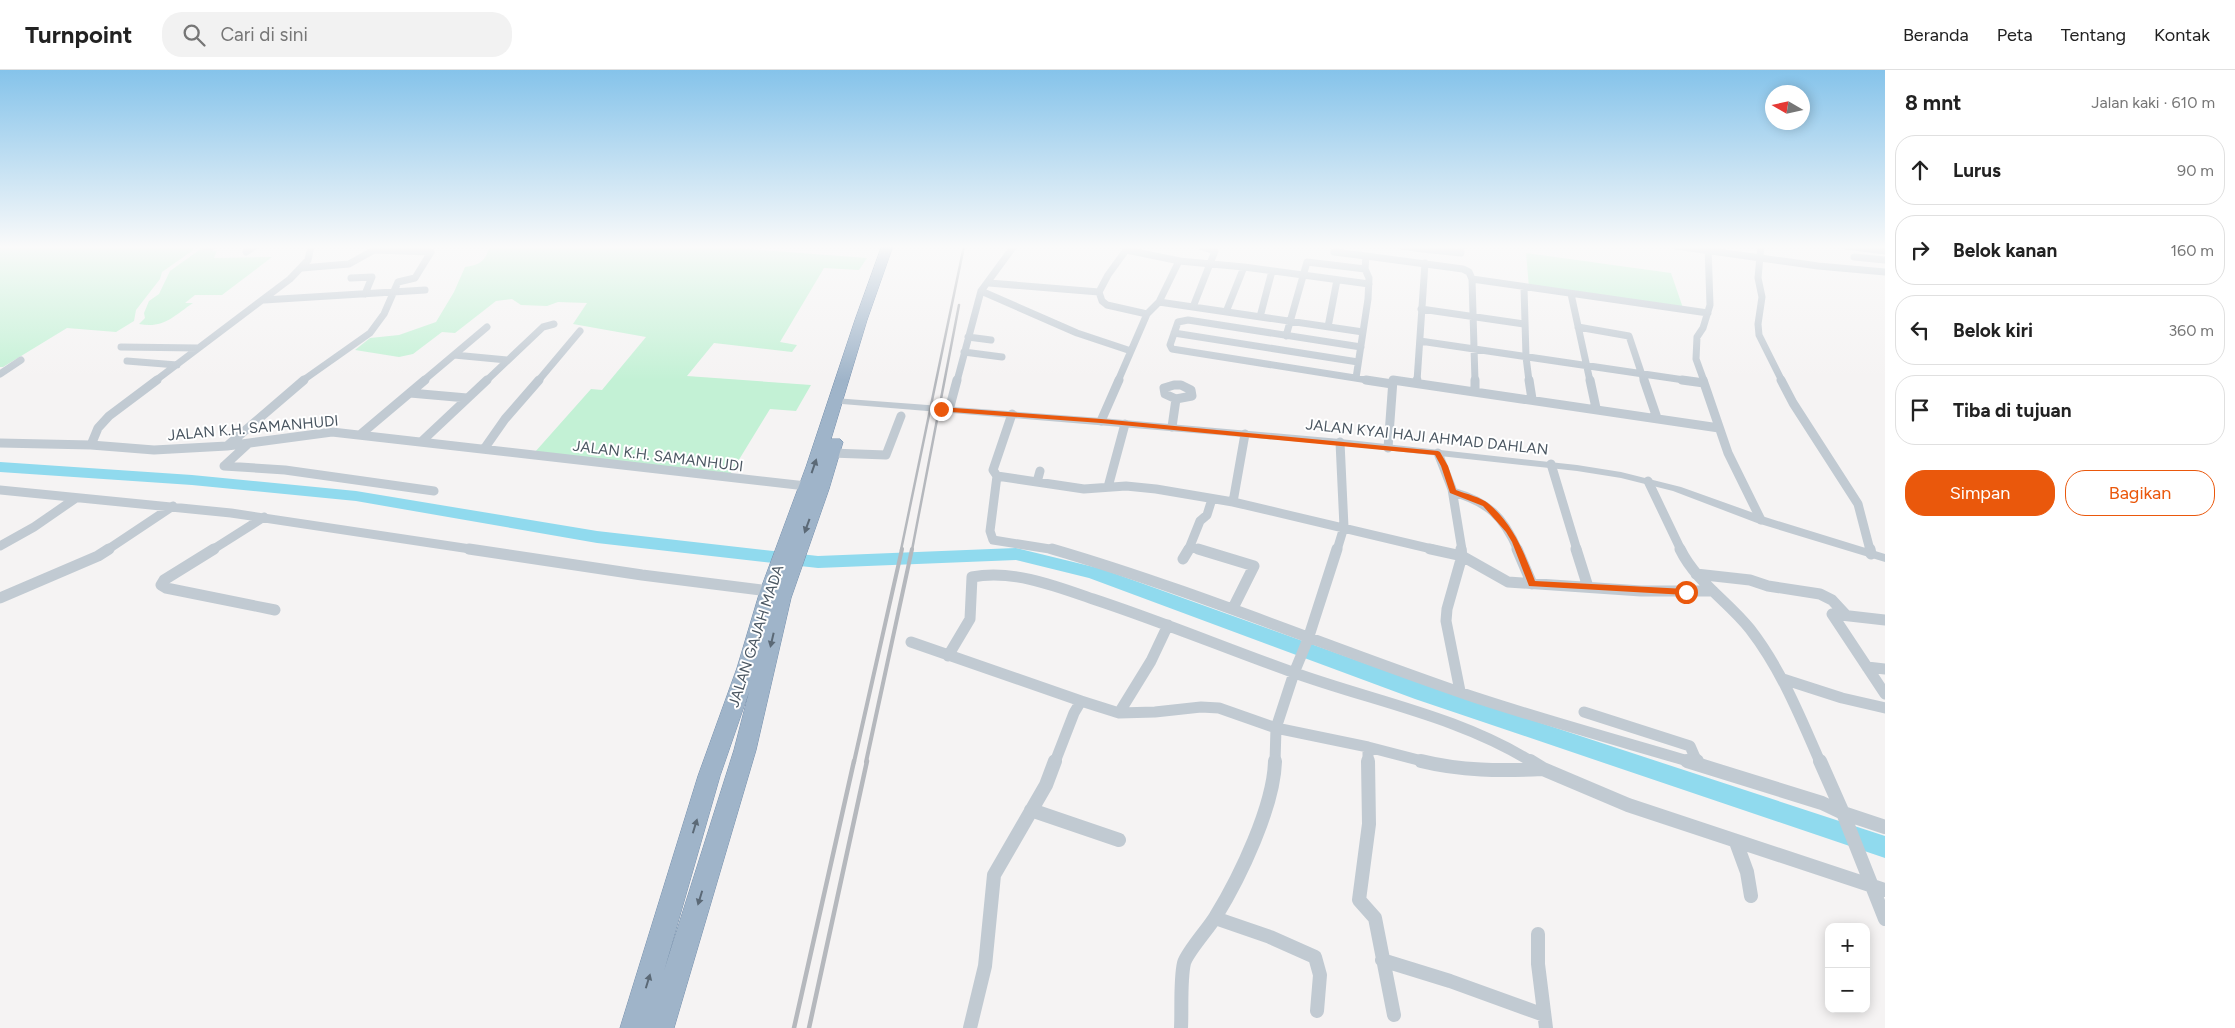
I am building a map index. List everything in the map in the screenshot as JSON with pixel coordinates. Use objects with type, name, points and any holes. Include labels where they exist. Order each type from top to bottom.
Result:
[{"type":"highway","name":"JALAN GAJAH MADA","points":[[634,1028],[709,776],[778,581],[831,453],[841,402],[874,291]]},
{"type":"highway","name":"JALAN GAJAH MADA","points":[[854,358],[880,291]]},
{"type":"highway","name":"JALAN GAJAH MADA","points":[[793,546],[806,486],[841,402]]},
{"type":"highway","name":"JALAN GAJAH MADA","points":[[660,1028],[745,750],[782,598],[778,581]]},
{"type":"street","points":[[91,445],[103,422],[275,291]]},
{"type":"street","points":[[264,300],[418,291]]},
{"type":"street","points":[[949,410],[981,291],[1077,333],[1131,350]]},
{"type":"street","points":[[1083,291],[1099,292],[1103,303],[1109,306],[1147,314]]},
{"type":"street","points":[[1101,421],[1147,314],[1159,302],[1165,291]]},
{"type":"street","points":[[1194,307],[1200,291]]},
{"type":"street","points":[[1226,312],[1234,291]]},
{"type":"street","points":[[1260,317],[1267,291]]},
{"type":"street","points":[[1286,336],[1300,291]]},
{"type":"street","points":[[1328,328],[1335,291]]},
{"type":"street","points":[[1356,378],[1368,291]]},
{"type":"street","points":[[1417,382],[1422,291]]},
{"type":"street","points":[[1472,291],[1475,390]]},
{"type":"street","points":[[1524,291],[1526,356],[1532,399]]},
{"type":"street","points":[[1549,291],[1708,313]]},
{"type":"street","points":[[1709,291],[1710,305],[1695,348],[1696,359],[1728,453],[1761,520]]},
{"type":"street","points":[[1761,291],[1762,297],[1758,324],[1759,335],[1793,403],[1858,504],[1872,554]]},
{"type":"street","points":[[227,446],[292,388],[370,333],[384,314],[394,293]]},
{"type":"street","points":[[1571,294],[1585,365],[1596,408]]},
{"type":"street","points":[[1159,302],[1363,332]]},
{"type":"street","points":[[1421,310],[1524,324]]},
{"type":"street","points":[[1361,347],[1188,320],[1178,322],[1170,345],[1172,349],[1392,384]]},
{"type":"street","points":[[421,442],[545,326],[554,324]]},
{"type":"street","points":[[361,434],[487,327]]},
{"type":"street","points":[[1578,327],[1629,336],[1657,418]]},
{"type":"street","points":[[484,449],[505,418],[570,345],[580,331]]},
{"type":"street","points":[[1174,334],[1358,362]]},
{"type":"street","points":[[968,337],[991,340]]},
{"type":"street","points":[[1420,341],[1704,383]]},
{"type":"street","points":[[121,346],[198,348]]},
{"type":"street","points":[[964,352],[1002,357]]},
{"type":"street","points":[[454,355],[508,360]]},
{"type":"street","points":[[0,374],[21,360]]},
{"type":"street","points":[[127,361],[177,365]]},
{"type":"street","points":[[1388,448],[1393,380],[1475,390],[1719,428]]},
{"type":"street","points":[[410,393],[467,398]]},
{"type":"street","points":[[1172,427],[1176,399]]},
{"type":"street","name":"JALAN KYAI HAJI AHMAD DAHLAN","points":[[841,402],[1101,421],[1340,442],[1551,464],[1621,474],[1648,481],[1761,520],[1885,558]]},
{"type":"street","points":[[1012,414],[993,470],[997,476],[990,531],[993,540],[1047,547],[1233,608],[1276,626],[1460,691],[1822,803],[1844,816],[1885,827]]},
{"type":"street","points":[[831,453],[886,455],[901,416]]},
{"type":"street","points":[[1108,487],[1125,424]]},
{"type":"street","name":"JALAN K.H. SAMANHUDI","points":[[0,443],[91,445],[154,450],[227,446],[324,432],[361,434],[696,476],[806,486]]},
{"type":"street","points":[[1233,502],[1245,434]]},
{"type":"street","points":[[1181,1028],[1183,966],[1186,958],[1215,918],[1232,889],[1262,819],[1275,774],[1276,728],[1294,673],[1301,659],[1344,527],[1340,442]]},
{"type":"street","points":[[249,443],[224,466],[285,470],[434,491]]},
{"type":"street","points":[[1438,453],[1445,466],[1453,492],[1462,556],[1447,609],[1446,621],[1460,691]]},
{"type":"street","points":[[1551,464],[1588,587]]},
{"type":"street","points":[[1037,482],[1040,471]]},
{"type":"street","points":[[997,476],[1084,489],[1126,486],[1156,488],[1233,502],[1462,556],[1502,580],[1532,584],[1713,592]]},
{"type":"street","points":[[1648,481],[1684,558],[1696,574],[1750,628],[1783,679],[1844,816],[1859,857],[1878,888],[1885,919]]},
{"type":"street","points":[[0,490],[69,503],[173,506],[264,517],[684,581],[778,581]]},
{"type":"street","points":[[1453,492],[1478,500],[1495,514],[1516,542],[1532,584]]},
{"type":"street","points":[[1184,559],[1200,521],[1207,515],[1212,499]]},
{"type":"street","points":[[0,546],[34,527],[69,503]]},
{"type":"street","points":[[0,598],[98,556],[173,506]]},
{"type":"street","points":[[264,517],[164,580],[161,585],[166,588],[275,610]]},
{"type":"street","points":[[1190,546],[1254,566],[1233,608]]},
{"type":"street","points":[[1696,574],[1750,580],[1768,586],[1820,594],[1832,600],[1845,614]]},
{"type":"street","points":[[948,656],[970,618],[972,577],[976,575],[1008,576],[1055,586],[1168,625],[1294,673],[1408,707],[1482,736],[1516,752],[1543,769],[1628,805],[1878,888]]},
{"type":"street","points":[[1885,620],[1832,614],[1885,694]]},
{"type":"street","points":[[1120,713],[1151,661],[1168,625]]},
{"type":"street","points":[[911,642],[1120,713],[1201,707],[1219,708],[1276,728],[1368,747],[1450,767],[1488,770],[1543,769]]},
{"type":"street","points":[[1867,667],[1885,669]]},
{"type":"street","points":[[1783,679],[1842,698],[1885,708]]},
{"type":"street","points":[[970,1028],[985,966],[994,875],[1046,785],[1074,713],[1081,701]]},
{"type":"street","points":[[1584,712],[1690,746],[1698,764]]},
{"type":"street","points":[[1368,747],[1369,824],[1358,900],[1375,918],[1394,1016]]},
{"type":"street","points":[[1031,810],[1119,840]]},
{"type":"street","points":[[1736,842],[1748,872],[1751,896]]},
{"type":"street","points":[[1215,918],[1270,937],[1315,957],[1319,963],[1319,1000],[1317,1011]]},
{"type":"street","points":[[1538,934],[1538,964],[1545,1022]]},
{"type":"street","points":[[1382,960],[1450,981],[1545,1022]]},
{"type":"green space","points":[[0,291],[151,291],[136,310],[134,321],[116,332],[67,328],[3,367],[0,367]]},
{"type":"green space","points":[[161,291],[228,291],[222,295],[195,295],[185,303],[193,303],[174,317],[155,325],[139,324],[145,318],[144,313],[149,301]]},
{"type":"green space","points":[[810,291],[780,342],[797,345],[792,352],[714,343],[687,376],[811,385],[796,411],[770,409],[729,476],[535,452],[591,389],[602,390],[646,337],[573,324],[587,303],[558,302],[547,306],[521,305],[512,299],[496,301],[455,333],[442,332],[413,354],[399,357],[355,350],[370,338],[399,335],[436,322],[454,292]]},
{"type":"green space","points":[[1556,291],[1677,291],[1683,308]]},
{"type":"waterway","points":[[0,467],[192,480],[356,496],[597,537],[818,562],[1016,554],[1095,573],[1423,693],[1885,847]]},
{"type":"railway","points":[[901,550],[955,291]]},
{"type":"railway","points":[[912,550],[959,305]]},
{"type":"railway","points":[[854,762],[902,549]]},
{"type":"railway","points":[[866,762],[912,549]]},
{"type":"railway","points":[[794,1028],[854,761]]},
{"type":"railway","points":[[809,1028],[867,761]]},
{"type":"route","points":[[941,409],[1172,427],[1438,453],[1445,466],[1453,492],[1485,504],[1516,542],[1532,584],[1686,592]]}]
